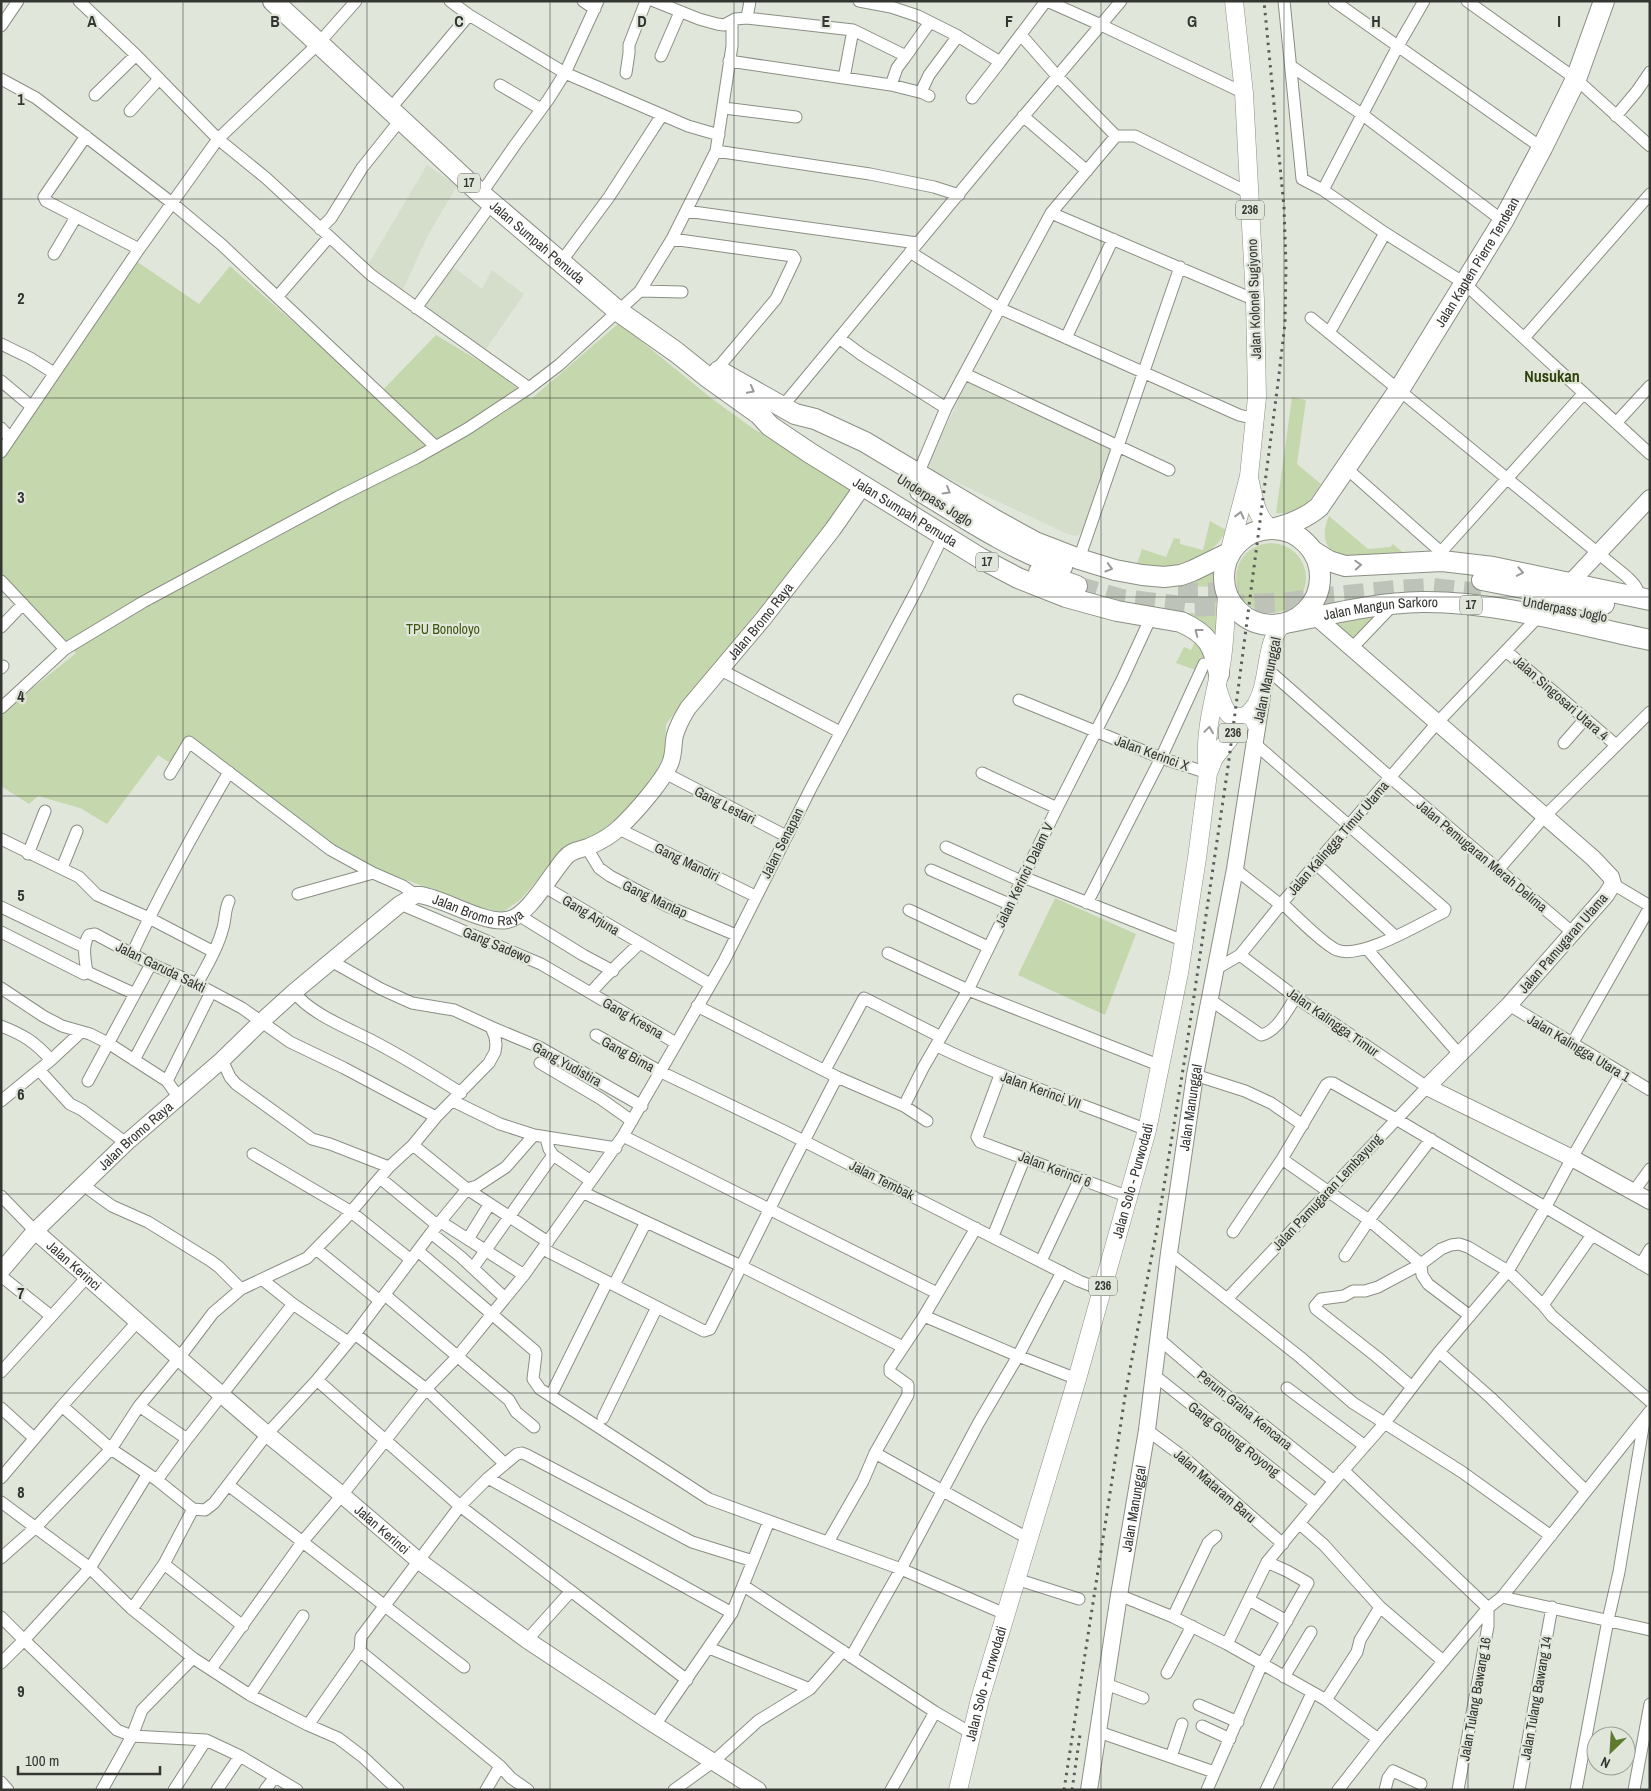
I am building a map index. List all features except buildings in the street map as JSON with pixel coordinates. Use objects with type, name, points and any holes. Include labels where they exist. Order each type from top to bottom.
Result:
[{"type":"highway","name":"Jalan Sumpah Pemuda","points":[[273,1],[487,199],[618,310],[759,414],[770,426],[943,536],[1018,578],[1066,597],[1117,611],[1181,622],[1208,640],[1214,650],[1213,675]]},
{"type":"highway","name":"Jalan Kapten Pierre Tendean","points":[[1271,529],[1292,524],[1311,514],[1320,506],[1399,390],[1502,220],[1542,148],[1576,79],[1604,1]]},
{"type":"highway","name":"Jalan Sumpah Pemuda","points":[[676,352],[716,369],[788,410],[832,425],[864,442],[1035,542],[1079,573],[1116,570],[1164,577],[1181,575],[1229,553]]},
{"type":"highway","name":"Underpass Joglo","points":[[788,410],[979,527],[1035,558],[1079,573]]},
{"type":"highway","name":"Underpass Joglo","points":[[759,414],[851,464],[982,543],[1028,568],[1079,573]]},
{"type":"highway","name":"Jalan Kapten Pierre Tendean","points":[[1313,551],[1314,534],[1320,506]]},
{"type":"highway","points":[[1271,529],[1298,537],[1313,551],[1329,561],[1345,566],[1442,557],[1570,582],[1646,604]]},
{"type":"highway","name":"17","points":[[1229,553],[1252,533],[1271,529]]},
{"type":"highway","points":[[1286,623],[1306,611],[1317,596],[1320,577],[1313,551]]},
{"type":"highway","points":[[1227,596],[1223,578],[1229,553]]},
{"type":"highway","name":"Underpass Joglo","points":[[1646,604],[1482,586],[1553,606],[1650,626]]},
{"type":"highway","name":"17","points":[[1227,596],[1238,612],[1253,622],[1272,626],[1286,623]]},
{"type":"highway","name":"Jalan Mangun Sarkoro","points":[[1286,623],[1360,607],[1448,603],[1480,606],[1539,616],[1650,640]]},
{"type":"main road","name":"Jalan Kolonel Sugiyono","points":[[1229,553],[1249,476],[1256,397],[1256,300],[1244,93],[1234,1]]},
{"type":"main road","name":"Jalan Kolonel Sugiyono","points":[[1249,476],[1259,516],[1263,523],[1271,529]]},
{"type":"main road","name":"Jalan Solo - Purwodadi","points":[[958,1790],[971,1733],[1005,1614],[1077,1379],[1147,1130],[1184,941],[1208,773],[1207,745],[1212,707],[1213,675],[1222,654],[1227,596]]},
{"type":"main road","name":"Jalan Manunggal","points":[[1262,696],[1266,668],[1273,641],[1277,631],[1286,623]]},
{"type":"main road","name":"Jalan Solo - Purwodadi","points":[[1213,675],[1227,713],[1231,717],[1240,718],[1249,714]]},
{"type":"main road","name":"Jalan Solo - Purwodadi","points":[[1208,773],[1214,758],[1262,696]]},
{"type":"street","points":[[1,26],[18,1]]},
{"type":"street","points":[[1,452],[139,249],[218,139],[318,44],[356,1]]},
{"type":"street","points":[[450,1],[469,15],[565,73],[688,126],[719,135]]},
{"type":"street","points":[[416,308],[487,199],[565,73],[597,5],[583,1]]},
{"type":"street","points":[[626,73],[629,45],[646,1]]},
{"type":"street","points":[[654,1],[717,24],[724,25],[747,18],[853,30],[906,56]]},
{"type":"street","points":[[747,18],[750,1]]},
{"type":"street","points":[[859,1],[891,7],[918,16],[958,36],[1000,62]]},
{"type":"street","points":[[972,98],[1046,1],[1244,93]]},
{"type":"street","points":[[788,410],[839,338],[1121,1]]},
{"type":"street","points":[[1284,1],[1302,179],[1323,190],[1464,283],[1650,454]]},
{"type":"street","points":[[1334,1],[1542,148]]},
{"type":"street","points":[[1323,190],[1398,46],[1424,1]]},
{"type":"street","points":[[1467,1],[1576,79],[1650,146]]},
{"type":"street","points":[[82,5],[136,55],[218,139],[266,178],[371,275],[529,388]]},
{"type":"street","points":[[661,56],[680,12]]},
{"type":"street","points":[[320,229],[331,218],[395,114],[469,15]]},
{"type":"street","points":[[1,708],[64,649],[143,602],[338,497],[416,458],[529,388],[559,365],[640,290],[672,239],[716,151],[730,61],[732,21]]},
{"type":"street","points":[[891,85],[897,68],[930,22]]},
{"type":"street","points":[[844,78],[853,30]]},
{"type":"street","points":[[1021,35],[1057,76],[1116,136]]},
{"type":"street","points":[[730,61],[891,85],[925,94],[929,75],[958,36]]},
{"type":"street","points":[[95,95],[136,55]]},
{"type":"street","points":[[1291,66],[1363,115],[1502,220]]},
{"type":"street","points":[[1616,116],[1650,72]]},
{"type":"street","points":[[1,79],[32,95],[222,244],[435,446]]},
{"type":"street","points":[[130,111],[159,79]]},
{"type":"street","points":[[500,85],[541,109]]},
{"type":"street","points":[[724,108],[796,117]]},
{"type":"street","points":[[561,262],[610,197],[662,115]]},
{"type":"street","points":[[1023,116],[1087,171]]},
{"type":"street","points":[[86,136],[44,198],[46,201],[139,249]]},
{"type":"street","points":[[918,474],[946,408],[1051,213],[1116,136],[1135,136],[1249,193]]},
{"type":"street","points":[[716,151],[870,174],[934,187],[959,195]]},
{"type":"street","points":[[1524,338],[1650,194]]},
{"type":"street","points":[[686,211],[914,248],[999,308],[1255,420]]},
{"type":"street","points":[[1051,213],[1256,300]]},
{"type":"street","points":[[54,254],[76,217]]},
{"type":"street","points":[[1329,333],[1386,233]]},
{"type":"street","points":[[278,296],[329,237]]},
{"type":"street","points":[[672,239],[793,256],[795,259],[776,299],[716,369]]},
{"type":"street","points":[[1066,338],[1114,239]]},
{"type":"street","points":[[1079,573],[1118,445],[1180,267]]},
{"type":"street","points":[[640,290],[682,292]]},
{"type":"street","points":[[1311,318],[1636,586],[1646,604]]},
{"type":"street","points":[[839,338],[862,355],[946,408]]},
{"type":"street","points":[[1,344],[30,358],[54,374]]},
{"type":"street","points":[[965,374],[1169,470]]},
{"type":"street","points":[[1,381],[31,406]]},
{"type":"street","points":[[1616,423],[1650,386]]},
{"type":"street","points":[[1346,468],[1442,557],[1507,479],[1584,393]]},
{"type":"street","points":[[1,428],[10,438]]},
{"type":"street","name":"Jalan Bromo Raya","points":[[1,1271],[35,1231],[126,1142],[222,1060],[294,992],[400,904],[416,895],[427,896],[491,920],[508,920],[520,916],[566,856],[571,852],[600,842],[619,828],[637,810],[671,762],[680,721],[688,708],[763,619],[833,530],[863,486]]},
{"type":"street","points":[[1570,582],[1650,498]]},
{"type":"street","name":"Jalan Senapan","points":[[211,1668],[303,1541],[426,1390],[457,1357],[524,1275],[616,1148],[642,1106],[736,936],[786,836],[917,589],[943,536]]},
{"type":"street","points":[[1,581],[64,649]]},
{"type":"street","points":[[1,627],[23,604]]},
{"type":"street","points":[[1352,648],[1394,604]]},
{"type":"street","name":"Jalan Kalingga Timur Utama","points":[[1240,955],[1438,723],[1539,616]]},
{"type":"street","name":"Jalan Kerinci Dalam V","points":[[904,1106],[922,1068],[968,990],[1009,904],[1122,680],[1151,617]]},
{"type":"street","name":"Jalan Pamugaran Utama","points":[[1316,617],[1607,871],[1613,884],[1606,895],[1509,1005],[1427,1087]]},
{"type":"street","name":"Jalan Singosari Utara 4","points":[[1506,651],[1616,745]]},
{"type":"street","name":"Jalan Pemugaran Merah Delima","points":[[1266,668],[1391,778],[1573,933]]},
{"type":"street","points":[[719,669],[840,732]]},
{"type":"street","points":[[1086,903],[1161,758],[1213,675]]},
{"type":"street","name":"Jalan Manunggal","points":[[1089,1790],[1147,1430],[1169,1253],[1195,1075],[1235,869],[1262,696]]},
{"type":"street","name":"Jalan Kerinci X","points":[[1019,700],[1161,758],[1208,773]]},
{"type":"street","points":[[1498,870],[1545,816],[1650,712]]},
{"type":"street","points":[[1564,743],[1585,719]]},
{"type":"street","points":[[170,774],[189,742],[331,850],[373,873],[403,886],[416,895]]},
{"type":"street","points":[[1235,869],[1282,904],[1334,948],[1349,952],[1367,949],[1444,912],[1445,909],[1254,743]]},
{"type":"street","points":[[132,954],[188,842],[229,772]]},
{"type":"street","name":"Gang Lestari","points":[[664,773],[786,836]]},
{"type":"street","points":[[982,773],[1057,808]]},
{"type":"street","points":[[28,854],[45,811]]},
{"type":"street","name":"Gang Mandiri","points":[[619,828],[755,896]]},
{"type":"street","points":[[62,868],[77,831]]},
{"type":"street","points":[[1,839],[28,854],[79,877],[97,895],[149,918],[214,952]]},
{"type":"street","points":[[946,847],[1022,879],[1184,941]]},
{"type":"street","name":"Gang Mantap","points":[[587,848],[599,868],[610,876],[660,902],[736,936]]},
{"type":"street","points":[[1316,864],[1395,936]]},
{"type":"street","points":[[930,870],[1009,904]]},
{"type":"street","points":[[298,894],[373,873]]},
{"type":"street","points":[[1572,1044],[1650,907],[1613,884]]},
{"type":"street","name":"Gang Arjuna","points":[[543,886],[710,984]]},
{"type":"street","points":[[197,984],[222,932],[229,901]]},
{"type":"street","name":"Gang Sadewo","points":[[400,904],[541,964],[591,993]]},
{"type":"street","points":[[1,907],[84,947],[87,970]]},
{"type":"street","points":[[909,910],[988,947]]},
{"type":"street","points":[[520,916],[613,971]]},
{"type":"street","points":[[1,932],[84,974],[87,970]]},
{"type":"street","name":"Jalan Garuda Sakti","points":[[84,947],[89,935],[95,934],[151,964],[197,984],[242,1008],[290,1042],[344,1068],[436,1117]]},
{"type":"street","points":[[591,993],[603,977],[613,971],[640,943]]},
{"type":"street","points":[[1367,949],[1459,1054]]},
{"type":"street","points":[[888,953],[968,990],[1161,1066]]},
{"type":"street","points":[[1216,969],[1240,955]]},
{"type":"street","name":"Jalan Kalingga Timur","points":[[1240,955],[1296,998],[1427,1087]]},
{"type":"street","name":"Gang Yudistira","points":[[331,961],[381,989],[412,1003],[454,1010],[539,1047],[642,1106]]},
{"type":"street","points":[[88,1081],[151,964]]},
{"type":"street","points":[[87,970],[135,994]]},
{"type":"street","points":[[134,1060],[179,976]]},
{"type":"street","points":[[1,988],[43,1016],[62,1026],[90,1034],[108,1043],[167,1081],[179,1098]]},
{"type":"street","points":[[167,1081],[211,992]]},
{"type":"street","points":[[294,992],[298,998],[325,1016],[400,1056],[462,1093]]},
{"type":"street","name":"Gang Kresna","points":[[591,993],[676,1043]]},
{"type":"street","name":"Jalan Kerinci VII","points":[[825,1070],[864,998],[1000,1075],[1147,1130]]},
{"type":"street","points":[[1209,999],[1261,1036],[1272,1030],[1296,998]]},
{"type":"street","name":"Jalan Kalingga Utara 1","points":[[1509,1005],[1621,1073],[1649,1086]]},
{"type":"street","points":[[697,1006],[837,1077],[904,1106],[927,1121]]},
{"type":"street","points":[[1,1026],[30,1039],[51,1060]]},
{"type":"street","points":[[1,1558],[35,1528],[110,1449],[140,1406],[213,1313],[241,1289],[306,1258],[344,1220],[350,1211],[413,1145],[436,1117],[462,1093],[493,1058],[495,1037],[490,1026]]},
{"type":"street","points":[[1,1101],[51,1060],[80,1032]]},
{"type":"street","name":"Gang Bima","points":[[596,1035],[661,1072]]},
{"type":"street","points":[[222,1060],[230,1077],[236,1084],[298,1130],[312,1138],[389,1168]]},
{"type":"street","points":[[540,1063],[601,1099],[632,1121]]},
{"type":"street","points":[[39,1070],[70,1104],[82,1110],[126,1142]]},
{"type":"street","name":"Jalan Tembak","points":[[661,1072],[804,1141],[1062,1272],[1102,1290]]},
{"type":"street","points":[[1227,1644],[1267,1562],[1300,1524],[1315,1503],[1384,1424],[1439,1352],[1508,1271],[1621,1073]]},
{"type":"street","name":"Jalan Kerinci 6","points":[[1000,1075],[977,1137],[980,1142],[1130,1196]]},
{"type":"street","points":[[1195,1075],[1245,1091],[1271,1103],[1303,1125]]},
{"type":"street","points":[[413,1145],[467,1189],[546,1245],[611,1284],[704,1331],[710,1329],[837,1077]]},
{"type":"street","points":[[1233,1232],[1282,1159],[1326,1085],[1333,1083],[1396,1118],[1646,1267],[1650,1249]]},
{"type":"street","points":[[1427,1087],[1572,1158],[1650,1201]]},
{"type":"street","name":"Jalan Pamugaran Lembayung","points":[[1227,1298],[1427,1087]]},
{"type":"street","points":[[453,1101],[500,1124],[534,1135],[616,1148]]},
{"type":"street","points":[[62,1406],[110,1449],[152,1477],[192,1509],[205,1510],[214,1503],[267,1434],[317,1380],[352,1338],[467,1189],[478,1186],[506,1167],[534,1135]]},
{"type":"street","points":[[623,1136],[937,1293]]},
{"type":"street","points":[[546,1138],[553,1155],[591,1181]]},
{"type":"street","points":[[1345,1256],[1369,1220],[1430,1139]]},
{"type":"street","points":[[253,1154],[350,1211],[414,1256],[535,1351],[533,1379],[540,1389],[709,1499],[901,1569],[1005,1614]]},
{"type":"street","points":[[473,1268],[553,1155]]},
{"type":"street","points":[[993,1236],[1025,1157]]},
{"type":"street","points":[[1282,1159],[1369,1220],[1421,1264],[1422,1275],[1428,1284],[1470,1316]]},
{"type":"street","points":[[1634,1191],[1650,1169]]},
{"type":"street","points":[[380,1178],[436,1227],[473,1268],[505,1298]]},
{"type":"street","points":[[1041,1261],[1080,1178]]},
{"type":"street","points":[[83,1186],[112,1206],[148,1222],[211,1261],[241,1289]]},
{"type":"street","points":[[584,1193],[741,1266],[903,1347]]},
{"type":"street","points":[[1,1196],[35,1231]]},
{"type":"street","points":[[468,1239],[489,1204]]},
{"type":"street","points":[[554,1389],[646,1222]]},
{"type":"street","points":[[436,1227],[468,1239],[524,1275]]},
{"type":"street","points":[[828,1542],[863,1481],[875,1453],[909,1391],[908,1386],[889,1370],[924,1316],[976,1228]]},
{"type":"street","name":"Jalan Kerinci","points":[[35,1231],[222,1396],[419,1561],[527,1640],[758,1790]]},
{"type":"street","points":[[1543,1305],[1592,1235]]},
{"type":"street","points":[[1412,1387],[1316,1309],[1315,1306],[1320,1299],[1344,1296],[1353,1291],[1366,1291],[1378,1287],[1421,1264],[1442,1249],[1458,1244],[1468,1247],[1508,1271],[1552,1316],[1650,1401]]},
{"type":"street","points":[[316,1248],[457,1357],[509,1400],[516,1412],[534,1427]]},
{"type":"street","points":[[1169,1253],[1300,1357],[1353,1403],[1455,1467],[1551,1536]]},
{"type":"street","points":[[674,1790],[714,1762],[758,1721],[810,1689],[847,1654],[901,1569],[1062,1272]]},
{"type":"street","points":[[1,1276],[51,1316]]},
{"type":"street","points":[[1,1372],[87,1277]]},
{"type":"street","points":[[263,1280],[293,1304],[352,1338],[426,1390],[505,1464]]},
{"type":"street","points":[[4,1655],[24,1640],[90,1568],[152,1477],[187,1439],[293,1304]]},
{"type":"street","points":[[603,1418],[657,1307]]},
{"type":"street","points":[[924,1316],[1077,1379]]},
{"type":"street","points":[[1,1478],[62,1406],[138,1322]]},
{"type":"street","name":"Perum Graha Kencana","points":[[1158,1339],[1334,1481]]},
{"type":"street","points":[[1439,1352],[1491,1398],[1586,1491]]},
{"type":"street","name":"Gang Gotong Royong","points":[[1154,1375],[1315,1503]]},
{"type":"street","points":[[317,1380],[460,1506],[687,1680]]},
{"type":"street","points":[[1287,1388],[1365,1446]]},
{"type":"street","points":[[140,1406],[187,1439]]},
{"type":"street","points":[[1,1408],[34,1438]]},
{"type":"street","points":[[1338,1790],[1378,1739],[1488,1608],[1502,1597],[1647,1415]]},
{"type":"street","points":[[1576,1790],[1608,1620],[1619,1572],[1647,1415]]},
{"type":"street","name":"Jalan Mataram Baru","points":[[1147,1430],[1182,1456],[1283,1544]]},
{"type":"street","points":[[308,1725],[360,1651],[361,1637],[460,1506],[488,1478],[518,1454],[522,1453],[692,1542],[753,1561]]},
{"type":"street","points":[[875,1453],[1028,1539]]},
{"type":"street","points":[[1343,1470],[1488,1608]]},
{"type":"street","points":[[488,1478],[732,1613]]},
{"type":"street","points":[[228,1485],[464,1667]]},
{"type":"street","points":[[1,1502],[90,1568],[132,1609],[193,1658],[250,1695],[338,1738],[398,1790]]},
{"type":"street","points":[[132,1609],[164,1564],[192,1509]]},
{"type":"street","points":[[656,1725],[732,1613],[770,1521]]},
{"type":"street","points":[[1300,1524],[1324,1545],[1380,1607],[1443,1661]]},
{"type":"street","points":[[1173,1617],[1208,1543],[1216,1536]]},
{"type":"street","points":[[1206,1790],[1238,1722],[1262,1664],[1308,1583],[1267,1562]]},
{"type":"street","points":[[164,1564],[243,1626]]},
{"type":"street","points":[[1016,1579],[1078,1599]]},
{"type":"street","points":[[744,1586],[935,1712],[971,1733]]},
{"type":"street","points":[[527,1640],[571,1591]]},
{"type":"street","points":[[1119,1595],[1173,1617],[1227,1644],[1326,1700],[1378,1739]]},
{"type":"street","points":[[1502,1597],[1552,1606],[1650,1630]]},
{"type":"street","points":[[1249,1600],[1287,1621]]},
{"type":"street","name":"Jalan Tulang Bawang 14","points":[[1520,1790],[1552,1606]]},
{"type":"street","points":[[1326,1700],[1357,1652],[1360,1640],[1380,1607]]},
{"type":"street","name":"Jalan Tulang Bawang 16","points":[[1458,1790],[1488,1626],[1488,1608]]},
{"type":"street","points":[[250,1695],[303,1616]]},
{"type":"street","points":[[1,1617],[112,1726],[132,1736],[206,1740],[240,1756],[297,1790]]},
{"type":"street","points":[[1167,1673],[1192,1626]]},
{"type":"street","points":[[1284,1677],[1311,1632]]},
{"type":"street","points":[[709,1648],[810,1689]]},
{"type":"street","points":[[360,1651],[500,1766],[511,1778],[528,1790]]},
{"type":"street","points":[[102,1790],[132,1736],[142,1710],[193,1658]]},
{"type":"street","points":[[1106,1684],[1143,1698]]},
{"type":"street","points":[[1266,1790],[1312,1693]]},
{"type":"street","points":[[1634,1790],[1650,1704]]},
{"type":"street","points":[[1199,1705],[1238,1722]]},
{"type":"street","points":[[891,1790],[935,1712]]},
{"type":"street","points":[[1171,1756],[1182,1724]]},
{"type":"street","points":[[1202,1726],[1230,1739]]},
{"type":"street","points":[[1099,1732],[1214,1772]]},
{"type":"street","points":[[174,1790],[206,1740]]},
{"type":"street","points":[[217,1790],[240,1756]]},
{"type":"street","points":[[486,1790],[500,1766]]},
{"type":"street","points":[[1385,1790],[1390,1770],[1421,1784]]},
{"type":"street","points":[[264,1790],[275,1777]]},
{"type":"street","points":[[1,1782],[8,1790]]},
{"type":"shaded area","points":[[427,165],[457,186],[428,235],[401,294],[366,268]]},
{"type":"shaded area","points":[[452,266],[482,289],[492,270],[524,294],[484,352],[423,306]]},
{"type":"shaded area","points":[[968,381],[1114,447],[1084,529],[1080,534],[1075,536],[1068,534],[930,470],[929,461]]},
{"type":"green space","name":"TPU Bonoloyo","points":[[136,261],[199,304],[230,266],[377,396],[436,335],[489,367],[531,399],[619,323],[711,398],[751,427],[854,492],[666,724],[665,753],[655,773],[636,798],[604,834],[561,853],[520,900],[503,912],[481,908],[359,862],[313,834],[190,737],[170,763],[158,755],[107,824],[80,808],[38,796],[29,804],[1,786],[1,717],[13,704],[76,653],[1,576],[1,460]]},
{"type":"green space","points":[[1292,397],[1306,400],[1297,464],[1321,484],[1308,502],[1298,510],[1276,513]]},
{"type":"green space","points":[[1329,516],[1368,549],[1390,547],[1393,544],[1405,554],[1359,558],[1347,557],[1337,553],[1329,547],[1325,538]]},
{"type":"green space","points":[[1210,521],[1226,530],[1219,541],[1200,557],[1174,566],[1136,566],[1142,549],[1166,557],[1174,538],[1180,539],[1180,544],[1203,550]]},
{"type":"green space","points":[[1271,543],[1284,546],[1296,553],[1303,565],[1306,578],[1303,591],[1296,603],[1284,610],[1271,613],[1258,610],[1246,603],[1239,591],[1236,578],[1239,565],[1246,553],[1258,546]]},
{"type":"green space","points":[[1216,569],[1218,600],[1216,635],[1214,637],[1173,613],[1212,613],[1211,587],[1153,584]]},
{"type":"green space","points":[[1379,614],[1354,639],[1346,636],[1334,622]]},
{"type":"green space","points":[[1195,642],[1206,659],[1207,674],[1176,663],[1184,647],[1191,650]]},
{"type":"green space","points":[[1055,898],[1136,934],[1105,1015],[1018,975]]},
{"type":"tunnel","points":[[1077,586],[1122,599],[1190,607],[1290,602],[1396,590],[1433,588],[1481,593]]},
{"type":"tunnel","points":[[1178,593],[1239,592]]},
{"type":"railway","points":[[1064,1790],[1126,1390],[1157,1229],[1185,1057],[1228,767],[1285,323],[1284,207],[1264,1]]},
{"type":"railway","points":[[1072,1790],[1080,1735]]},
{"type":"district","name":"Nusukan","points":[[1552,376]]}]
